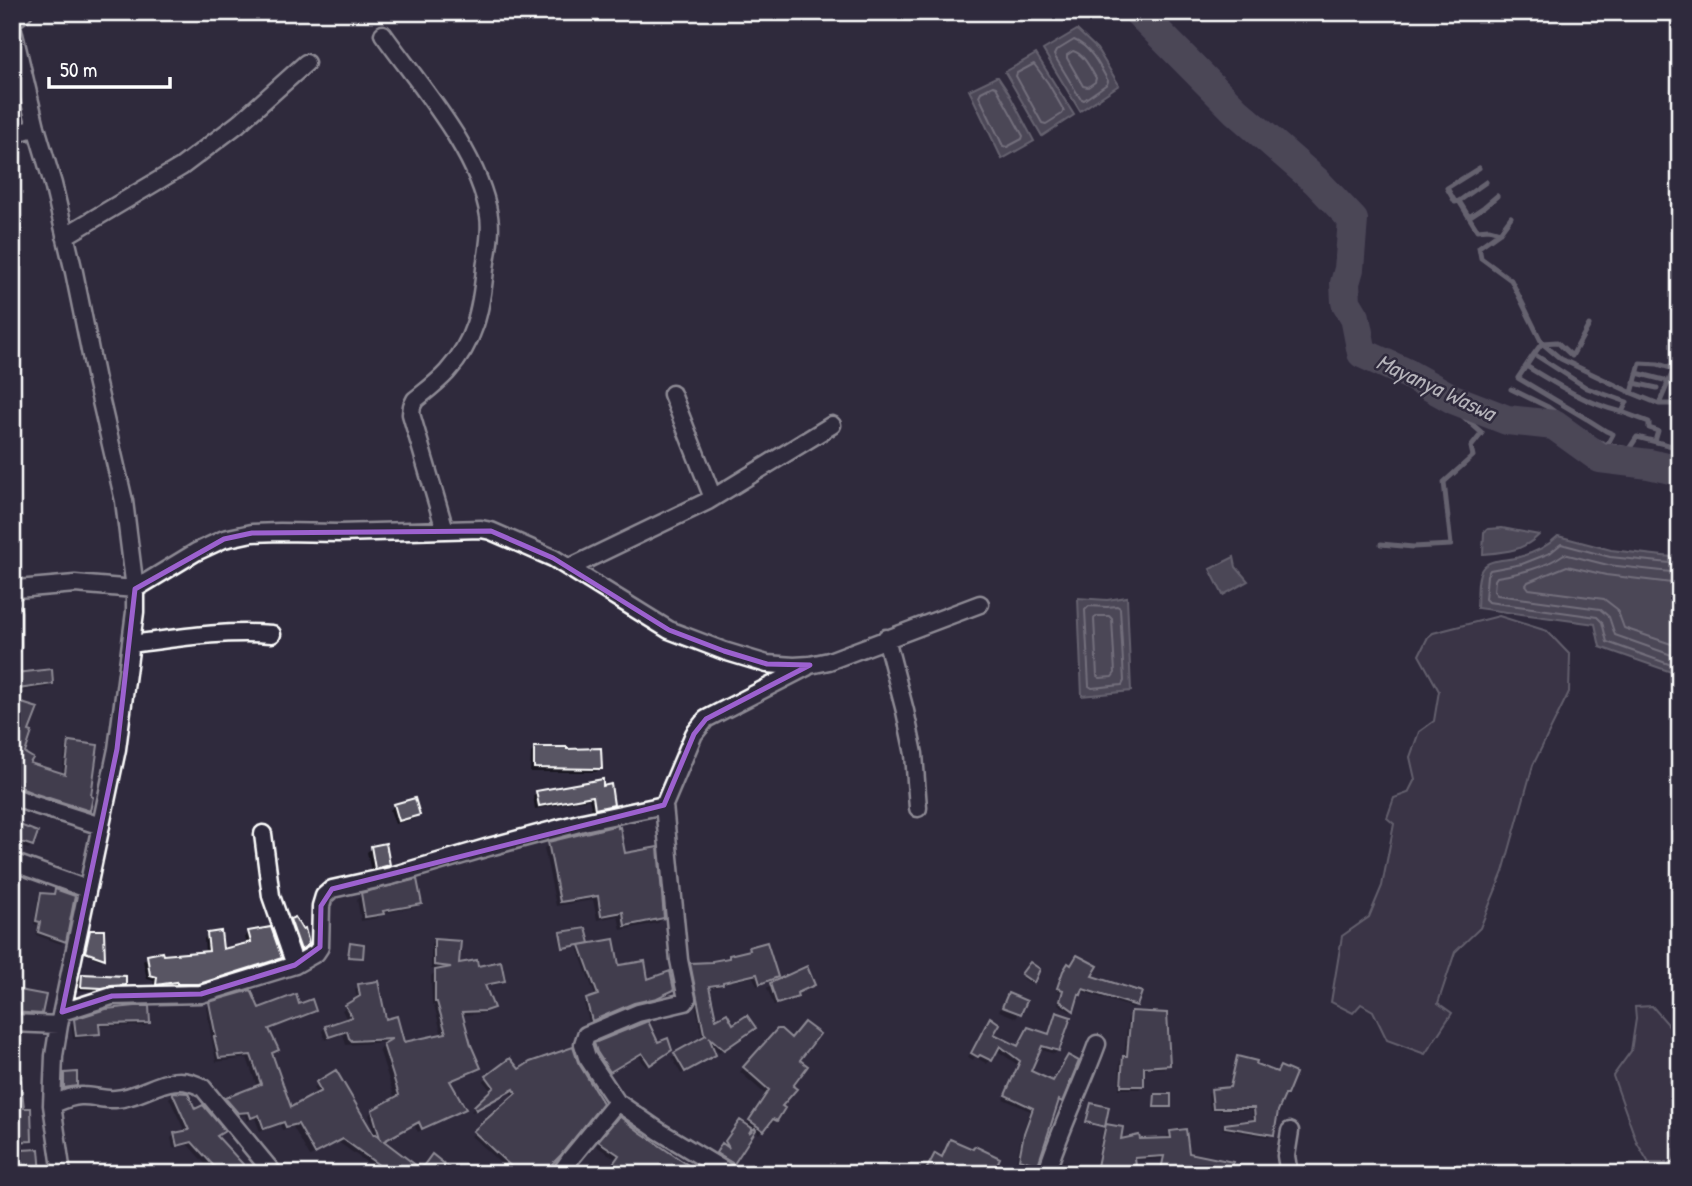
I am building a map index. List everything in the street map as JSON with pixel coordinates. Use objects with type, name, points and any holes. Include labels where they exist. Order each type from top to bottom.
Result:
[{"type":"street","points":[[24,12],[12,23],[36,127],[53,184],[124,501],[135,589],[135,612],[117,749],[54,1056],[52,1105],[62,1174]]},
{"type":"street","points":[[383,34],[464,149],[480,185],[489,219],[482,297],[469,343],[447,372],[415,400],[411,414],[445,530]]},
{"type":"street","points":[[65,236],[181,167],[238,124],[306,63]]},
{"type":"street","points":[[12,135],[36,127]]},
{"type":"street","points":[[672,394],[713,498]]},
{"type":"street","points":[[569,568],[713,498],[832,425]]},
{"type":"street","points":[[12,592],[17,589],[75,584],[135,589],[223,539],[252,533],[481,529],[553,558],[669,630],[767,664],[810,665]]},
{"type":"street","points":[[728,1173],[617,1102],[587,1057],[583,1044],[586,1035],[638,1013],[685,1002],[687,999],[679,960],[664,805],[694,734],[706,719],[810,665],[856,652],[886,638],[980,604]]},
{"type":"street","points":[[12,612],[12,646]]},
{"type":"street","points":[[131,644],[225,633],[272,634]]},
{"type":"street","points":[[886,638],[914,754],[918,808]]},
{"type":"street","points":[[12,796],[101,826]]},
{"type":"street","points":[[12,1023],[60,1019],[112,996],[201,994],[295,965],[316,953],[320,947],[321,906],[324,896],[332,889],[391,876],[583,822],[664,805]]},
{"type":"street","points":[[263,834],[271,896],[295,965]]},
{"type":"street","points":[[12,862],[88,889]]},
{"type":"street","points":[[1045,1174],[1067,1113],[1097,1044]]},
{"type":"street","points":[[52,1105],[81,1095],[116,1099],[132,1096],[159,1084],[184,1081],[193,1083],[203,1088],[274,1174]]},
{"type":"street","points":[[560,1174],[617,1102]]},
{"type":"street","points":[[1289,1174],[1286,1156],[1290,1131]]},
{"type":"highlighted area","points":[[491,531],[553,558],[669,630],[767,664],[810,665],[706,719],[694,734],[664,805],[332,889],[321,906],[320,947],[295,965],[201,994],[112,996],[62,1012],[117,749],[135,589],[224,539],[252,533]]},
{"type":"shaded area","points":[[1499,616],[1547,631],[1570,655],[1569,692],[1533,765],[1503,872],[1480,928],[1455,952],[1438,1003],[1452,1013],[1425,1054],[1387,1040],[1373,1011],[1361,1004],[1353,1013],[1331,1002],[1342,936],[1369,917],[1382,886],[1394,824],[1387,818],[1394,798],[1408,793],[1415,779],[1410,757],[1419,732],[1434,721],[1439,691],[1419,655],[1433,633]]},
{"type":"shaded area","points":[[1652,1006],[1680,1038],[1680,1144],[1673,1163],[1649,1163],[1637,1143],[1613,1076],[1631,1051],[1635,1007]]},
{"type":"water","points":[[1077,30],[1097,49],[1119,85],[1080,111],[1043,50]]},
{"type":"water","points":[[1036,54],[1074,115],[1042,136],[1005,72]]},
{"type":"water","points":[[996,77],[1008,92],[1034,141],[1002,159],[969,90]]},
{"type":"water","points":[[1502,528],[1539,535],[1520,548],[1483,554],[1484,532]]},
{"type":"water","points":[[1558,536],[1611,550],[1680,558],[1680,675],[1600,647],[1595,624],[1477,608],[1479,577],[1485,565],[1535,551]]},
{"type":"water","points":[[1234,557],[1236,567],[1248,581],[1223,595],[1210,569]]},
{"type":"water","points":[[1127,597],[1131,691],[1082,696],[1078,598],[1107,600]]},
{"type":"building","points":[[52,669],[53,684],[18,689],[16,673]]},
{"type":"building","points":[[12,700],[38,708],[29,731],[32,732],[25,753],[33,758],[30,763],[65,774],[69,741],[98,745],[90,811],[33,793],[12,783]]},
{"type":"building","points":[[534,747],[601,748],[602,769],[534,768]]},
{"type":"building","points":[[603,779],[603,786],[611,784],[614,805],[595,809],[593,796],[539,806],[536,791]]},
{"type":"building","points":[[415,798],[420,815],[399,821],[394,804]]},
{"type":"building","points":[[12,822],[38,832],[33,846],[12,839]]},
{"type":"building","points":[[618,825],[625,853],[658,847],[664,918],[625,926],[623,912],[601,916],[598,896],[560,902],[548,842]]},
{"type":"building","points":[[386,843],[390,865],[375,869],[371,846]]},
{"type":"building","points":[[417,879],[422,904],[365,917],[361,893]]},
{"type":"building","points":[[55,889],[75,896],[66,942],[38,932],[40,922],[36,921],[41,893],[54,894]]},
{"type":"building","points":[[295,917],[302,929],[305,928],[309,944],[301,950],[290,919]]},
{"type":"building","points":[[271,927],[282,958],[199,984],[177,982],[156,985],[157,977],[150,975],[147,955],[209,951],[207,933],[221,931],[223,949],[251,942],[248,931]]},
{"type":"building","points":[[586,928],[590,943],[563,948],[560,932]]},
{"type":"building","points":[[90,930],[104,930],[105,959],[85,952]]},
{"type":"building","points":[[434,939],[461,941],[459,963],[477,960],[478,966],[501,961],[505,981],[485,985],[494,1008],[462,1012],[481,1068],[450,1081],[466,1109],[422,1129],[419,1122],[384,1141],[421,1169],[432,1154],[457,1174],[391,1174],[343,1139],[315,1154],[298,1124],[286,1127],[284,1122],[264,1129],[259,1115],[251,1118],[249,1112],[238,1113],[225,1098],[261,1084],[251,1055],[219,1058],[209,1002],[251,990],[259,1008],[296,994],[299,1004],[312,999],[316,1011],[269,1029],[279,1050],[272,1053],[291,1107],[321,1091],[316,1082],[336,1070],[374,1135],[380,1138],[372,1110],[399,1095],[383,1044],[392,1039],[352,1041],[347,1031],[329,1037],[325,1026],[352,1017],[345,1005],[360,996],[358,984],[378,981],[386,1019],[397,1016],[404,1042],[446,1033],[435,1002],[435,970],[451,967],[434,965]]},
{"type":"building","points":[[614,939],[619,965],[645,961],[648,979],[670,971],[674,990],[592,1021],[586,999],[598,995],[580,945]]},
{"type":"building","points":[[350,942],[364,944],[363,958],[348,957]]},
{"type":"building","points":[[767,942],[778,977],[760,984],[757,974],[709,986],[716,1019],[727,1013],[733,1024],[747,1015],[756,1028],[724,1050],[709,1037],[716,1055],[685,1072],[674,1053],[706,1035],[690,963],[729,958],[729,955]]},
{"type":"building","points":[[1077,955],[1098,966],[1092,976],[1142,992],[1137,1006],[1083,989],[1074,1011],[1060,1001],[1063,990],[1057,988],[1063,971]]},
{"type":"building","points":[[1030,962],[1040,969],[1034,983],[1021,974]]},
{"type":"building","points":[[807,966],[815,985],[797,993],[798,997],[777,1004],[770,983]]},
{"type":"building","points":[[82,974],[126,976],[126,985],[81,987]]},
{"type":"building","points":[[14,989],[46,995],[42,1014],[12,1012]]},
{"type":"building","points":[[1008,993],[1027,1001],[1021,1014],[1002,1007]]},
{"type":"building","points":[[149,1006],[150,1023],[99,1024],[100,1034],[76,1036],[74,1019],[106,1009]]},
{"type":"building","points":[[1131,1011],[1167,1013],[1170,1065],[1144,1067],[1144,1086],[1121,1086]]},
{"type":"building","points":[[1056,1012],[1071,1017],[1059,1051],[1042,1046],[1031,1071],[1053,1081],[1068,1055],[1079,1061],[1062,1102],[1059,1100],[1038,1165],[1019,1159],[1033,1108],[1005,1095],[1020,1061],[1000,1046],[992,1061],[971,1053],[990,1017],[1000,1024],[994,1034],[1018,1046],[1028,1027],[1049,1034]]},
{"type":"building","points":[[648,1021],[658,1042],[668,1038],[672,1050],[650,1065],[642,1053],[610,1072],[594,1043]]},
{"type":"building","points":[[804,1022],[820,1034],[800,1060],[808,1066],[793,1086],[797,1089],[782,1106],[785,1108],[777,1121],[773,1119],[764,1131],[749,1120],[769,1090],[743,1067],[777,1029],[781,1029],[791,1038]]},
{"type":"building","points":[[573,1047],[578,1062],[603,1103],[549,1167],[550,1174],[519,1174],[473,1131],[516,1093],[514,1089],[476,1110],[474,1106],[494,1087],[486,1076],[510,1058],[519,1069],[530,1062]]},
{"type":"building","points":[[1237,1056],[1257,1061],[1256,1064],[1277,1072],[1280,1066],[1296,1073],[1278,1111],[1274,1135],[1225,1127],[1225,1124],[1255,1120],[1254,1108],[1213,1108],[1211,1089],[1230,1087]]},
{"type":"building","points":[[77,1072],[77,1086],[64,1088],[64,1073]]},
{"type":"building","points":[[12,1080],[21,1080],[24,1108],[31,1108],[32,1141],[12,1142]]},
{"type":"building","points":[[172,1092],[188,1093],[195,1109],[203,1105],[225,1131],[217,1136],[252,1174],[221,1174],[192,1142],[177,1146],[174,1133],[189,1130]]},
{"type":"building","points":[[1155,1094],[1171,1094],[1171,1107],[1154,1107]]},
{"type":"building","points":[[1091,1103],[1109,1107],[1105,1127],[1086,1122]]},
{"type":"building","points":[[619,1116],[701,1174],[606,1174],[619,1155],[598,1141]]},
{"type":"building","points":[[740,1120],[752,1128],[749,1133],[755,1128],[756,1130],[734,1164],[716,1153],[722,1143],[729,1148],[725,1141]]},
{"type":"building","points":[[1106,1124],[1123,1127],[1121,1139],[1139,1135],[1140,1139],[1171,1138],[1170,1131],[1186,1129],[1189,1153],[1233,1162],[1230,1174],[1160,1174],[1164,1156],[1135,1158],[1137,1174],[1118,1174],[1097,1166]]},
{"type":"building","points":[[950,1139],[973,1149],[975,1146],[1000,1158],[993,1174],[924,1174],[935,1153],[942,1157]]},
{"type":"building","points":[[39,1149],[41,1174],[23,1174],[21,1150]]},
{"type":"waterway","name":"Mayanya Waswa","points":[[1138,12],[1236,111],[1316,181],[1353,220],[1349,269],[1345,283],[1346,302],[1355,317],[1362,353],[1453,399],[1507,420],[1554,425],[1600,458],[1680,471]]},
{"type":"waterway","points":[[1479,168],[1447,188],[1455,202],[1459,201],[1477,230],[1500,232]]},
{"type":"waterway","points":[[1459,201],[1486,182]]},
{"type":"waterway","points":[[1469,217],[1497,196]]},
{"type":"waterway","points":[[1511,217],[1500,232],[1479,247],[1481,258],[1511,280],[1542,343],[1561,359],[1632,393],[1659,404],[1680,404]]},
{"type":"waterway","points":[[1589,325],[1572,356],[1557,342],[1542,343],[1534,354],[1587,388],[1627,402],[1622,412],[1649,422],[1649,428],[1658,431],[1655,441]]},
{"type":"waterway","points":[[1534,354],[1526,366],[1561,387],[1622,412]]},
{"type":"waterway","points":[[1680,360],[1674,360],[1674,369],[1680,371]]},
{"type":"waterway","points":[[1632,393],[1640,363],[1658,364],[1674,369],[1659,404]]},
{"type":"waterway","points":[[1526,366],[1518,378],[1613,434],[1607,445],[1629,449],[1637,437],[1680,446]]},
{"type":"waterway","points":[[1637,373],[1664,380]]},
{"type":"waterway","points":[[1634,383],[1657,388]]},
{"type":"waterway","points":[[1667,383],[1680,383]]},
{"type":"waterway","points":[[1511,389],[1548,407],[1589,437],[1607,445]]},
{"type":"waterway","points":[[1381,544],[1413,547],[1451,545],[1444,482],[1473,456],[1471,447],[1482,433],[1457,411],[1453,399]]}]
